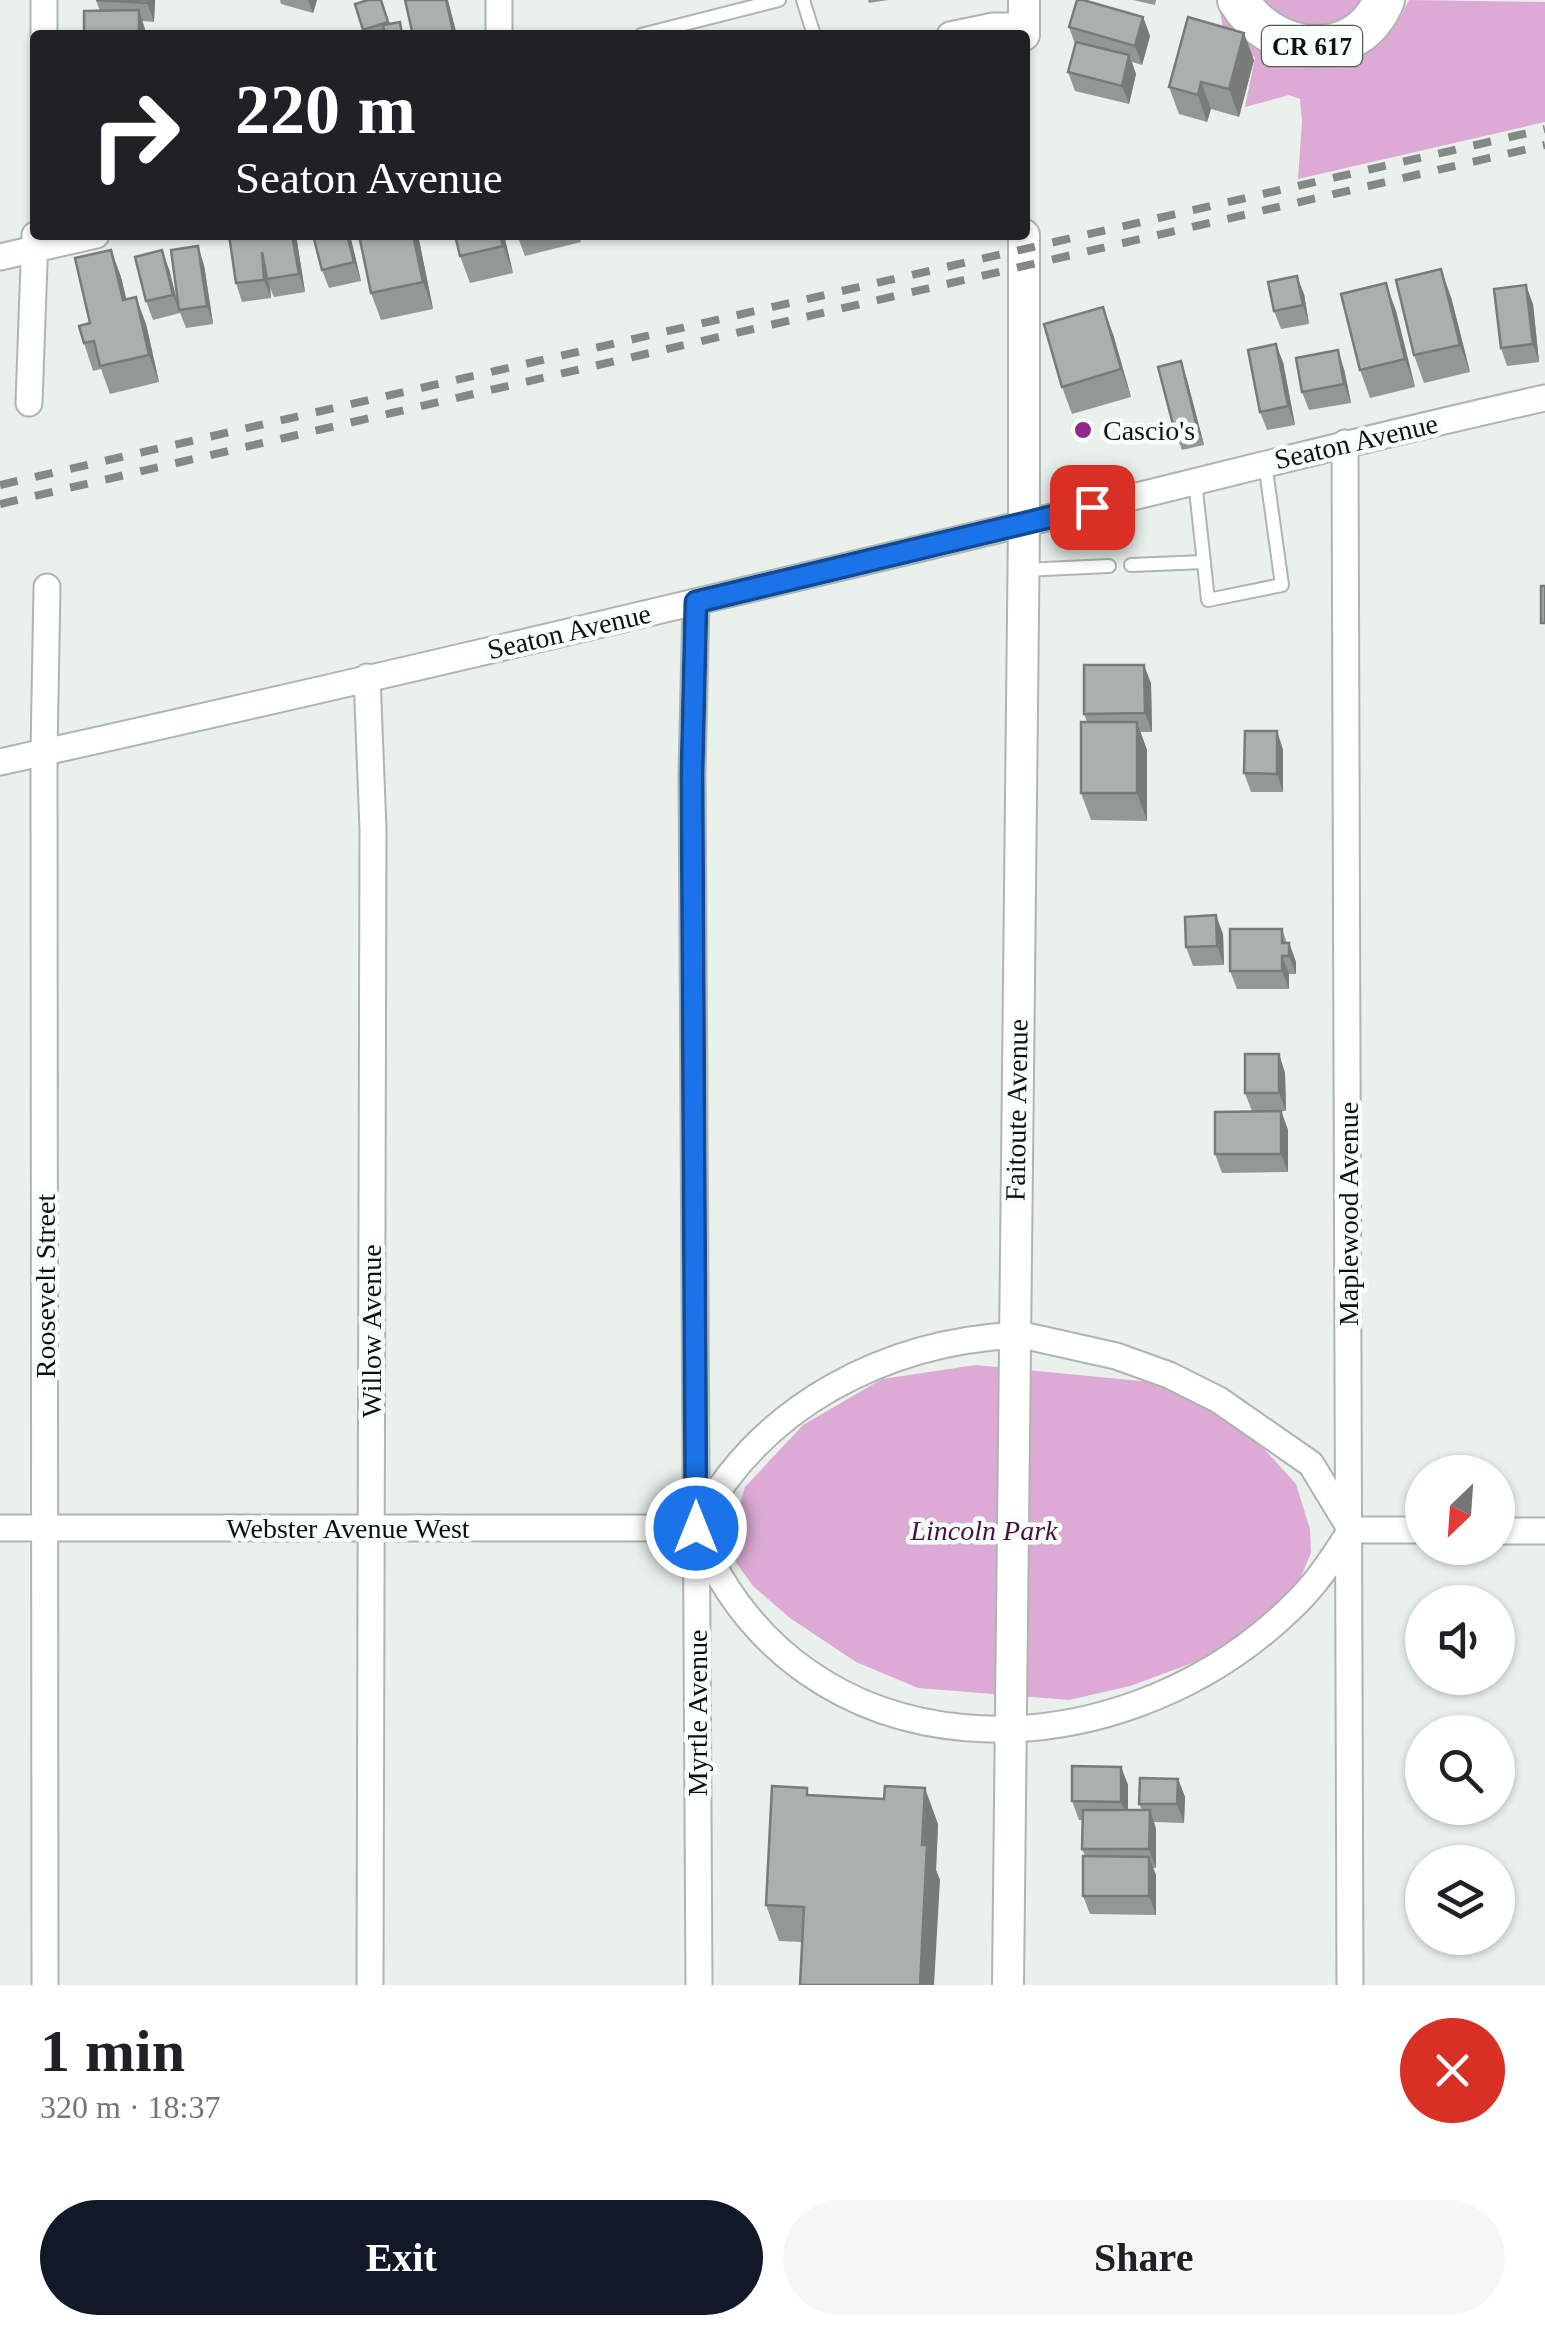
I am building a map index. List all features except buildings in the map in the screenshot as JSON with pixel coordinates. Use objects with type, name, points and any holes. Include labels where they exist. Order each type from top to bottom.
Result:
[{"type":"main road","name":"CR 617","points":[[1238,0],[1264,31],[1298,44],[1318,46],[1350,39],[1363,30],[1384,0]]},
{"type":"street","points":[[44,0],[44,30]]},
{"type":"street","points":[[498,0],[499,30]]},
{"type":"street","points":[[973,30],[1024,20]]},
{"type":"street","name":"Faitoute Avenue","points":[[1008,1985],[1024,240]]},
{"type":"street","points":[[0,258],[35,242],[28,403]]},
{"type":"street","name":"Seaton Avenue","points":[[0,762],[696,602],[1345,442],[1545,398]]},
{"type":"street","name":"Maplewood Avenue","points":[[1345,442],[1350,1985]]},
{"type":"street","name":"Roosevelt Street","points":[[45,1985],[47,587]]},
{"type":"street","name":"Myrtle Avenue","points":[[696,602],[692,773],[698,1985]]},
{"type":"street","name":"Willow Avenue","points":[[367,678],[373,829],[370,1985]]},
{"type":"street","points":[[1014,1336],[1062,1342],[1116,1356],[1169,1374],[1219,1400],[1310,1464],[1350,1530],[1322,1575],[1291,1608],[1220,1663],[1140,1702],[1082,1718],[969,1729],[906,1719],[818,1681],[780,1652],[746,1617],[710,1564],[696,1528],[714,1492],[739,1460],[798,1408],[832,1386],[905,1354],[943,1344],[1014,1336]]},
{"type":"street","name":"Webster Avenue West","points":[[0,1528],[696,1528]]},
{"type":"street","points":[[1350,1530],[1405,1530]]},
{"type":"street","points":[[1515,1530],[1545,1531]]},
{"type":"lane","points":[[661,30],[779,0]]},
{"type":"lane","points":[[803,0],[812,30]]},
{"type":"lane","points":[[1195,481],[1208,600],[1282,585],[1266,463]]},
{"type":"lane","points":[[1131,565],[1204,562]]},
{"type":"lane","points":[[1023,570],[1108,566]]},
{"type":"green space","points":[[1261,0],[1365,0],[1337,24],[1319,28],[1279,19]]},
{"type":"green space","points":[[1409,0],[1545,2],[1545,122],[1298,179],[1300,99],[1289,95],[1245,107],[1255,57],[1227,49],[1219,7],[1235,29],[1278,59],[1327,66],[1351,60],[1374,47],[1394,27]]},
{"type":"green space","name":"Lincoln Park","points":[[976,1365],[1151,1382],[1207,1407],[1256,1440],[1296,1484],[1310,1529],[1311,1553],[1297,1586],[1266,1622],[1198,1661],[1130,1686],[1069,1700],[918,1688],[856,1662],[790,1618],[753,1586],[735,1561],[734,1525],[745,1487],[803,1425],[882,1379]]},
{"type":"railway","points":[[0,485],[1545,129]]},
{"type":"railway","points":[[0,504],[1545,145]]},
{"type":"place","name":"Cascio's","points":[[1083,430]]},
{"type":"route","points":[[696,1528],[692,773],[696,602],[1092,507]]}]
